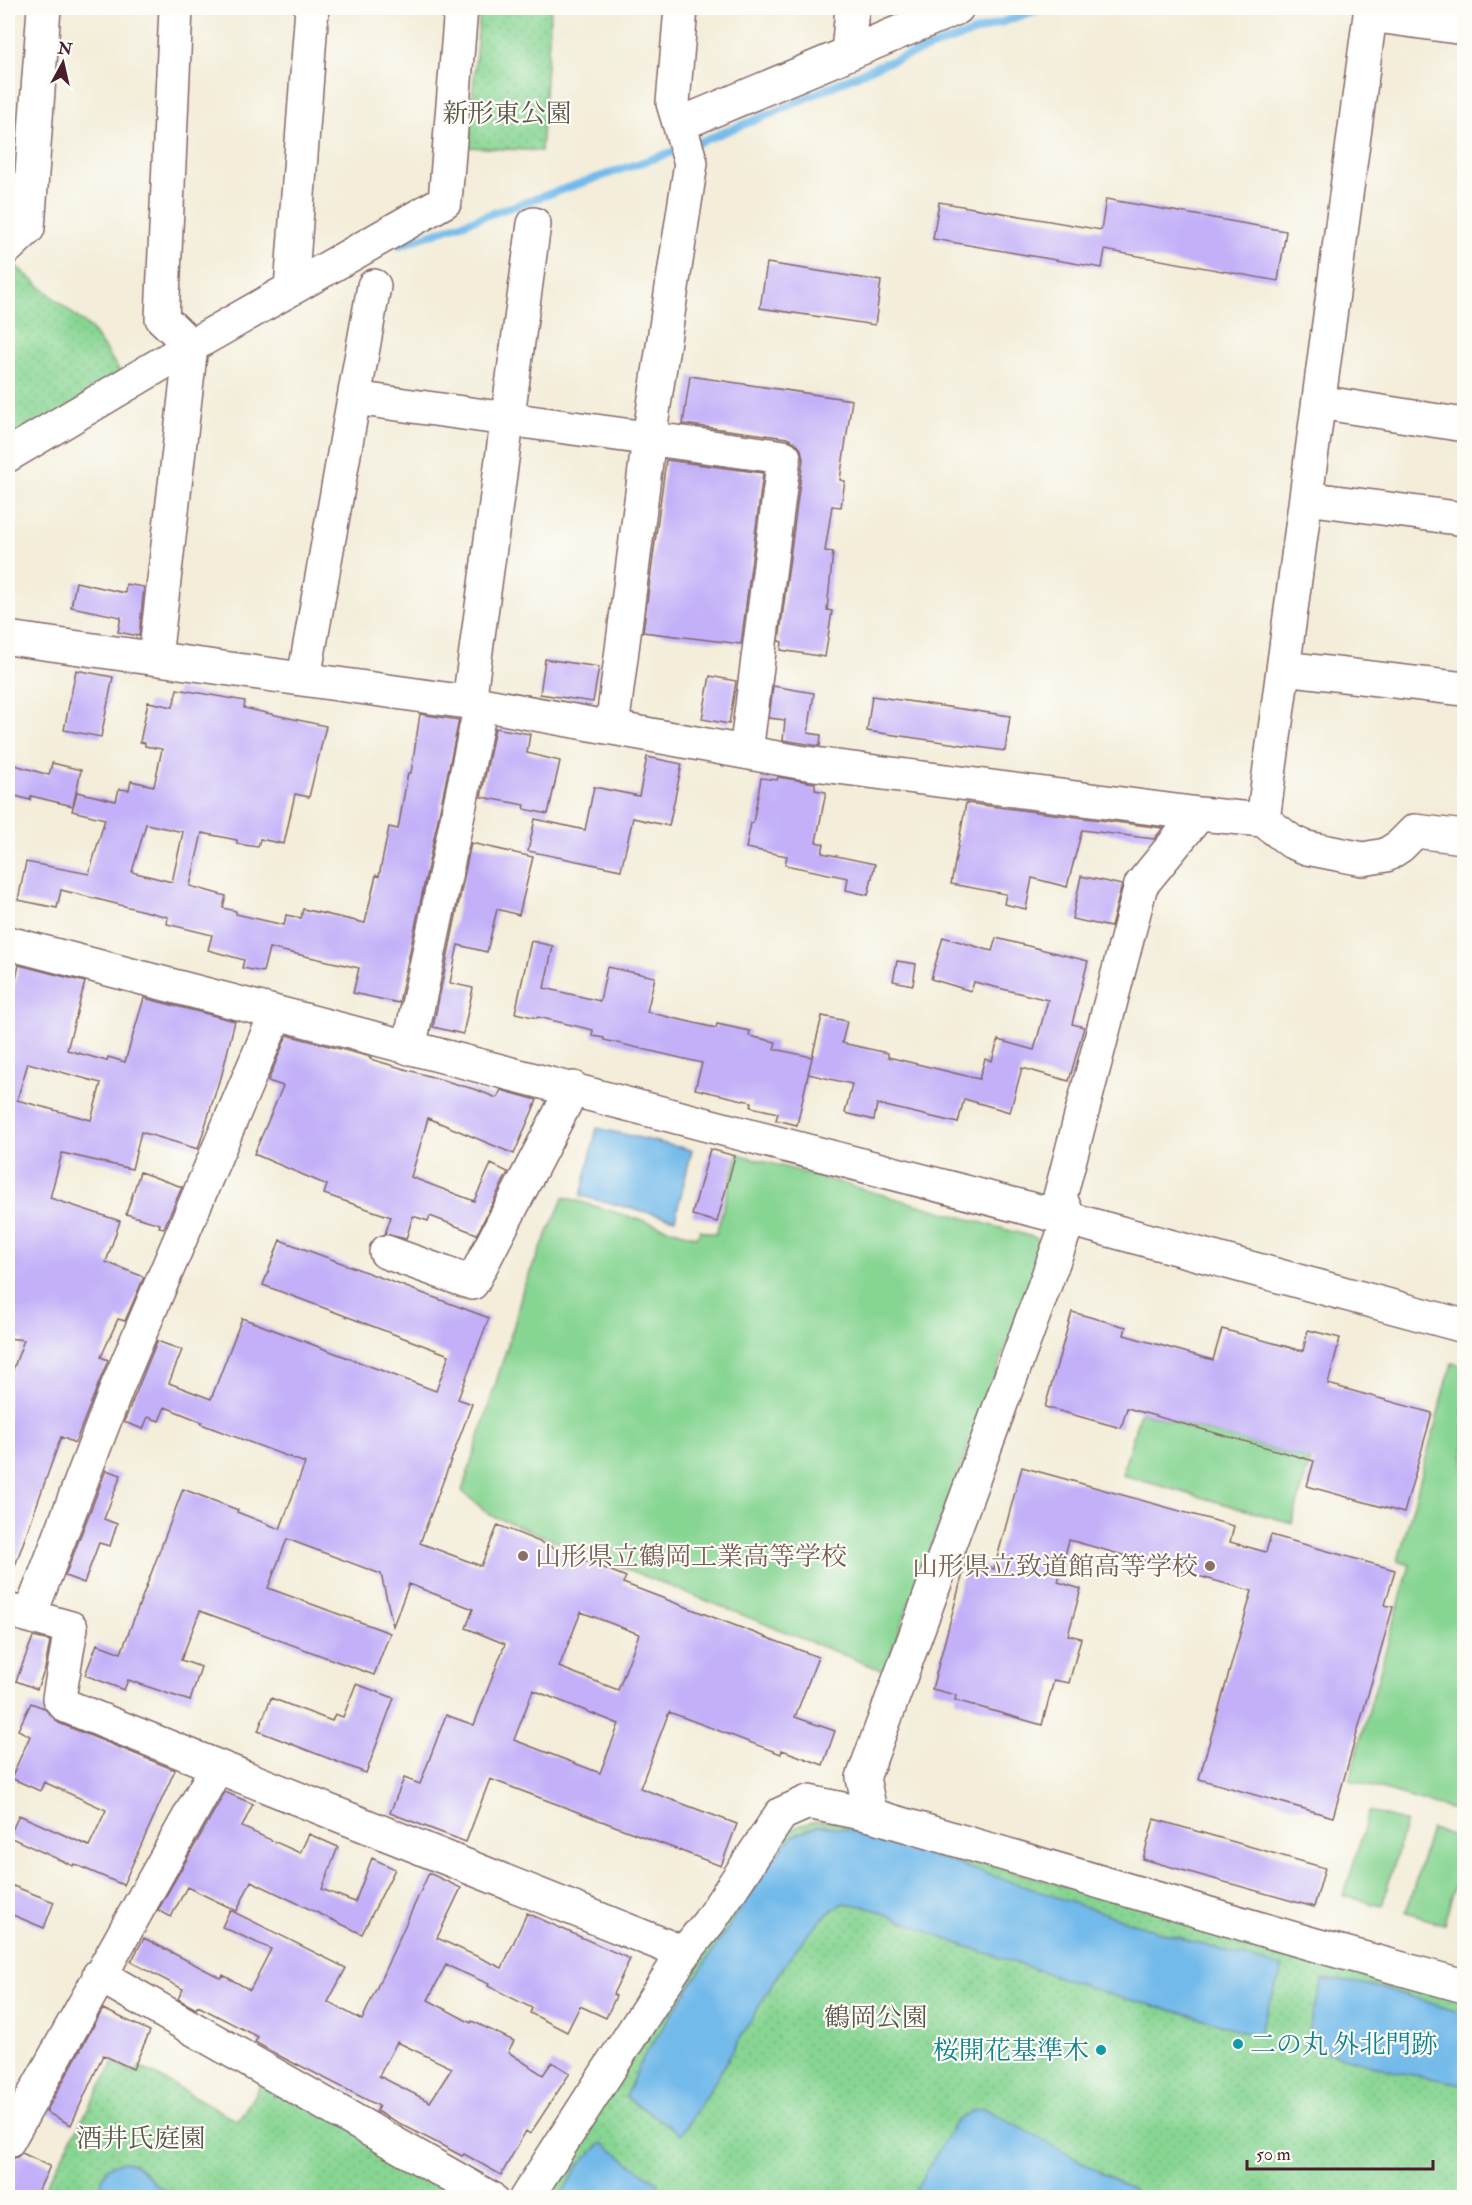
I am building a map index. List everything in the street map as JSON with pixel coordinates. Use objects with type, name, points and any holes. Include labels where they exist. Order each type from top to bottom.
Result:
[{"type":"street","points":[[8,247],[28,228],[44,8]]},
{"type":"street","points":[[176,8],[162,318],[191,346]]},
{"type":"street","points":[[291,289],[312,8]]},
{"type":"street","points":[[8,455],[191,346],[444,201],[461,8]]},
{"type":"street","points":[[612,728],[649,438],[691,163],[674,103],[681,8]]},
{"type":"street","points":[[848,53],[852,8]]},
{"type":"street","points":[[680,124],[957,8]]},
{"type":"street","points":[[1263,820],[1370,15],[1459,21]]},
{"type":"street","points":[[410,1048],[475,703],[507,419],[534,224]]},
{"type":"street","points":[[304,678],[374,286]]},
{"type":"street","points":[[154,658],[191,346]]},
{"type":"street","points":[[354,398],[784,457],[746,752]]},
{"type":"street","points":[[1319,402],[1464,425]]},
{"type":"street","points":[[1306,498],[1464,519]]},
{"type":"street","points":[[8,638],[475,703],[799,762],[1199,814],[1263,820],[1292,842],[1307,848],[1363,859],[1386,855],[1400,846],[1415,831],[1464,837]]},
{"type":"street","points":[[1284,668],[1464,689]]},
{"type":"street","points":[[871,1815],[863,1778],[1070,1219],[1060,1197],[1141,885],[1199,814]]},
{"type":"street","points":[[8,943],[1070,1219],[1464,1326]]},
{"type":"street","points":[[276,1014],[19,1613],[71,1628],[59,1698],[66,1706],[684,1953]]},
{"type":"street","points":[[386,1252],[472,1283],[573,1089]]},
{"type":"street","points":[[12,2121],[99,1975],[217,1767]]},
{"type":"street","points":[[526,2198],[684,1953],[709,1922],[781,1814],[808,1802],[871,1815],[1464,1986]]},
{"type":"street","points":[[99,1975],[490,2198]]},
{"type":"green space","name":"新形東公園","points":[[480,8],[551,8],[541,151],[468,147]]},
{"type":"green space","points":[[16,266],[91,329],[129,384],[25,445],[8,424],[8,273]]},
{"type":"green space","points":[[738,1154],[1036,1238],[1043,1249],[884,1671],[490,1515],[462,1491],[514,1325],[523,1288],[564,1197],[697,1237],[700,1230],[716,1234]]},
{"type":"green space","points":[[1452,1363],[1464,1366],[1464,1813],[1349,1780],[1410,1565],[1398,1561]]},
{"type":"green space","points":[[1140,1412],[1310,1460],[1292,1523],[1122,1475]]},
{"type":"green space","points":[[1369,1811],[1406,1822],[1382,1906],[1344,1896]]},
{"type":"green space","name":"鶴岡公園","points":[[816,1821],[832,1821],[1464,1997],[1464,2197],[539,2198],[781,1837],[798,1826]]},
{"type":"green space","points":[[1431,1829],[1464,1839],[1464,1853],[1444,1924],[1406,1913]]},
{"type":"green space","name":"酒井氏庭園","points":[[114,2062],[135,2073],[139,2066],[238,2121],[266,2076],[479,2198],[39,2198]]},
{"type":"water","points":[[597,1128],[692,1150],[675,1219],[581,1196]]},
{"type":"water","points":[[818,1825],[852,1830],[877,1837],[1160,1932],[1283,1968],[1258,2036],[1195,2016],[1118,1997],[959,1944],[868,1907],[844,1903],[829,1913],[796,1949],[681,2134],[625,2097],[643,2058],[775,1856],[793,1836]]},
{"type":"water","points":[[1323,1980],[1376,1987],[1464,2014],[1464,2084],[1396,2072],[1304,2046]]},
{"type":"water","points":[[984,2108],[1133,2190],[1131,2197],[912,2197],[954,2124],[967,2113]]},
{"type":"water","points":[[602,2143],[658,2183],[651,2197],[560,2197],[578,2166]]},
{"type":"water","points":[[123,2161],[136,2165],[162,2189],[185,2197],[100,2197],[102,2179],[108,2167]]},
{"type":"building","points":[[1106,199],[1286,231],[1278,281],[1105,250],[1102,268],[933,239],[939,202],[1101,230]]},
{"type":"building","points":[[767,263],[881,281],[875,325],[760,308]]},
{"type":"building","points":[[690,376],[852,400],[840,480],[845,481],[841,507],[832,506],[825,551],[833,552],[827,610],[832,611],[825,657],[781,650],[782,642],[779,641],[803,459],[801,449],[787,438],[683,424]]},
{"type":"building","points":[[666,460],[763,473],[741,644],[643,632]]},
{"type":"building","points":[[76,582],[125,593],[126,584],[144,587],[139,636],[118,632],[121,617],[71,607]]},
{"type":"building","points":[[545,659],[599,667],[593,702],[540,694]]},
{"type":"building","points":[[76,670],[113,677],[101,737],[64,730]]},
{"type":"building","points":[[710,676],[736,681],[729,724],[702,719]]},
{"type":"building","points":[[773,686],[814,693],[808,733],[821,735],[820,746],[783,740],[785,720],[769,718]]},
{"type":"building","points":[[177,689],[245,701],[244,708],[326,726],[309,797],[295,794],[284,844],[260,839],[258,847],[237,844],[237,840],[202,833],[190,886],[226,896],[223,908],[236,911],[236,914],[284,925],[286,915],[301,918],[303,909],[365,923],[376,875],[379,876],[389,827],[398,829],[408,773],[411,773],[420,714],[459,720],[399,1003],[353,993],[359,968],[269,948],[263,972],[242,968],[244,960],[208,950],[212,935],[167,924],[168,917],[61,890],[57,908],[18,900],[26,862],[89,874],[105,819],[72,811],[77,792],[116,801],[119,789],[129,790],[131,781],[154,786],[162,749],[145,746],[145,743],[140,742],[148,702],[173,707]],"holes":[[[146,824],[183,832],[172,882],[132,872]]]},
{"type":"building","points":[[872,696],[1010,716],[1005,751],[867,731]]},
{"type":"building","points":[[495,728],[530,734],[527,753],[560,761],[548,814],[524,809],[525,805],[481,797]]},
{"type":"building","points":[[647,757],[682,764],[669,826],[633,818],[621,870],[528,851],[535,819],[585,830],[594,787],[639,796]]},
{"type":"building","points":[[8,763],[49,775],[52,763],[81,770],[73,806],[31,796],[30,800],[8,794]]},
{"type":"building","points":[[778,777],[815,783],[815,790],[826,792],[816,842],[824,844],[822,853],[875,864],[868,895],[846,890],[848,878],[785,865],[787,856],[746,848],[761,778],[777,780]]},
{"type":"building","points":[[966,803],[1163,828],[1154,839],[1082,830],[1067,887],[1032,878],[1026,909],[1004,904],[1006,894],[951,884]]},
{"type":"building","points":[[471,843],[533,857],[519,915],[497,909],[487,952],[458,945],[450,983],[473,988],[463,1034],[433,1027]]},
{"type":"building","points":[[1081,876],[1122,885],[1111,927],[1072,919]]},
{"type":"building","points":[[943,937],[992,951],[996,938],[1088,961],[1072,1024],[1084,1027],[1069,1081],[1022,1068],[1010,1112],[964,1099],[958,1123],[877,1104],[874,1120],[845,1113],[852,1084],[808,1074],[822,1016],[847,1021],[842,1043],[888,1053],[888,1057],[979,1079],[985,1059],[992,1061],[998,1040],[1034,1050],[1048,1000],[974,982],[971,991],[931,979]]},
{"type":"building","points":[[531,941],[553,946],[544,988],[600,1001],[607,967],[655,977],[647,1012],[716,1028],[717,1024],[750,1031],[749,1036],[776,1042],[774,1049],[812,1057],[797,1125],[776,1120],[778,1113],[751,1107],[752,1102],[695,1089],[702,1063],[604,1040],[604,1038],[592,1036],[593,1030],[515,1013]]},
{"type":"building","points":[[897,961],[916,964],[913,985],[893,981]]},
{"type":"building","points":[[19,965],[85,982],[67,1050],[107,1061],[108,1057],[125,1062],[144,998],[235,1021],[221,1078],[198,1149],[141,1132],[132,1169],[62,1153],[50,1198],[120,1221],[106,1262],[144,1277],[125,1321],[118,1319],[101,1357],[108,1360],[75,1443],[61,1437],[10,1580],[8,1579],[8,1383],[24,1340],[8,1338],[8,995],[12,996]],"holes":[[[28,1063],[101,1083],[91,1120],[17,1100]]]},
{"type":"building","points":[[287,1035],[371,1057],[370,1059],[497,1098],[501,1090],[537,1100],[514,1154],[428,1118],[411,1177],[474,1201],[491,1164],[508,1172],[477,1234],[430,1216],[428,1221],[413,1216],[406,1239],[385,1234],[391,1217],[324,1194],[327,1185],[254,1154],[283,1086],[268,1081]]},
{"type":"building","points":[[710,1149],[735,1156],[717,1222],[692,1215]]},
{"type":"building","points":[[140,1172],[182,1187],[164,1228],[159,1227],[160,1224],[126,1214]]},
{"type":"building","points":[[280,1240],[489,1318],[458,1399],[472,1404],[420,1543],[481,1566],[498,1525],[626,1577],[623,1583],[818,1657],[795,1717],[835,1731],[823,1765],[782,1750],[781,1754],[669,1712],[640,1788],[737,1824],[721,1866],[490,1779],[466,1842],[390,1813],[404,1778],[420,1784],[446,1715],[474,1725],[505,1644],[466,1628],[473,1609],[409,1584],[393,1626],[381,1574],[287,1539],[268,1588],[390,1633],[374,1675],[200,1611],[181,1660],[201,1667],[190,1701],[128,1680],[124,1690],[85,1675],[97,1644],[121,1653],[183,1489],[280,1529],[305,1463],[201,1424],[202,1422],[165,1407],[159,1421],[148,1417],[143,1429],[124,1422],[157,1341],[182,1350],[169,1383],[211,1399],[242,1318],[436,1391],[449,1355],[263,1285]],"holes":[[[581,1612],[639,1634],[618,1690],[559,1667]],[[533,1690],[619,1724],[600,1773],[514,1740]]]},
{"type":"building","points":[[1072,1312],[1126,1327],[1124,1335],[1213,1360],[1222,1329],[1303,1351],[1308,1330],[1340,1338],[1328,1384],[1432,1413],[1404,1513],[1307,1486],[1314,1461],[1127,1408],[1121,1428],[1045,1407]]},
{"type":"building","points":[[1022,1467],[1234,1526],[1230,1542],[1266,1552],[1271,1535],[1395,1570],[1385,1605],[1393,1607],[1333,1817],[1199,1779],[1252,1591],[1069,1540],[1058,1582],[1081,1589],[1068,1635],[1081,1638],[1069,1683],[1054,1680],[1042,1725],[955,1700],[956,1695],[932,1689],[966,1562],[994,1569]]},
{"type":"building","points":[[106,1470],[121,1475],[104,1519],[117,1524],[110,1546],[99,1543],[84,1583],[65,1576]]},
{"type":"building","points":[[33,1637],[50,1641],[45,1669],[37,1689],[16,1681]]},
{"type":"building","points":[[356,1684],[394,1698],[366,1773],[258,1731],[271,1698],[332,1721],[335,1714],[343,1717]]},
{"type":"building","points":[[31,1703],[44,1708],[59,1723],[175,1770],[123,1885],[74,1864],[73,1866],[9,1837],[19,1815],[89,1846],[106,1810],[44,1782],[40,1791],[11,1778],[30,1736],[18,1730]]},
{"type":"building","points":[[225,1792],[253,1804],[242,1827],[300,1853],[309,1834],[338,1847],[322,1889],[355,1902],[372,1858],[395,1869],[362,1934],[251,1881],[237,1911],[187,1887],[171,1917],[158,1910]]},
{"type":"building","points":[[1154,1819],[1325,1868],[1314,1907],[1143,1859]]},
{"type":"building","points":[[429,1873],[461,1888],[437,1938],[502,1968],[527,1913],[630,1959],[613,1994],[616,1996],[606,2018],[580,2006],[567,2032],[530,2013],[532,2008],[488,1986],[489,1984],[446,1965],[428,2000],[471,2023],[472,2021],[514,2041],[508,2052],[543,2075],[552,2062],[570,2073],[530,2134],[526,2131],[501,2175],[464,2154],[462,2156],[376,2111],[379,2106],[255,2042],[258,2037],[198,2006],[196,2009],[178,1999],[183,1989],[131,1962],[144,1938],[221,1978],[223,1975],[250,1990],[271,1949],[222,1927],[230,1910],[346,1968],[328,2002],[362,2020]],"holes":[[[397,2042],[452,2068],[430,2102],[379,2076]]]},
{"type":"building","points":[[8,1884],[54,1902],[44,1928],[8,1913]]},
{"type":"building","points":[[103,2009],[150,2031],[133,2069],[103,2055],[71,2125],[46,2112]]},
{"type":"building","points":[[22,2153],[50,2166],[35,2198],[8,2198],[8,2160]]},
{"type":"waterway","points":[[692,145],[775,112],[877,66],[1043,8]]},
{"type":"waterway","points":[[400,245],[678,150]]},
{"type":"waterway","points":[[8,474],[22,465]]},
{"type":"place","name":"山形県立鶴岡工業高等学校","points":[[523,1556]]},
{"type":"place","name":"山形県立致道館高等学校","points":[[1210,1566]]},
{"type":"place","name":"二の丸 外北門跡","points":[[1238,2044]]},
{"type":"place","name":"桜開花基準木","points":[[1101,2050]]}]
